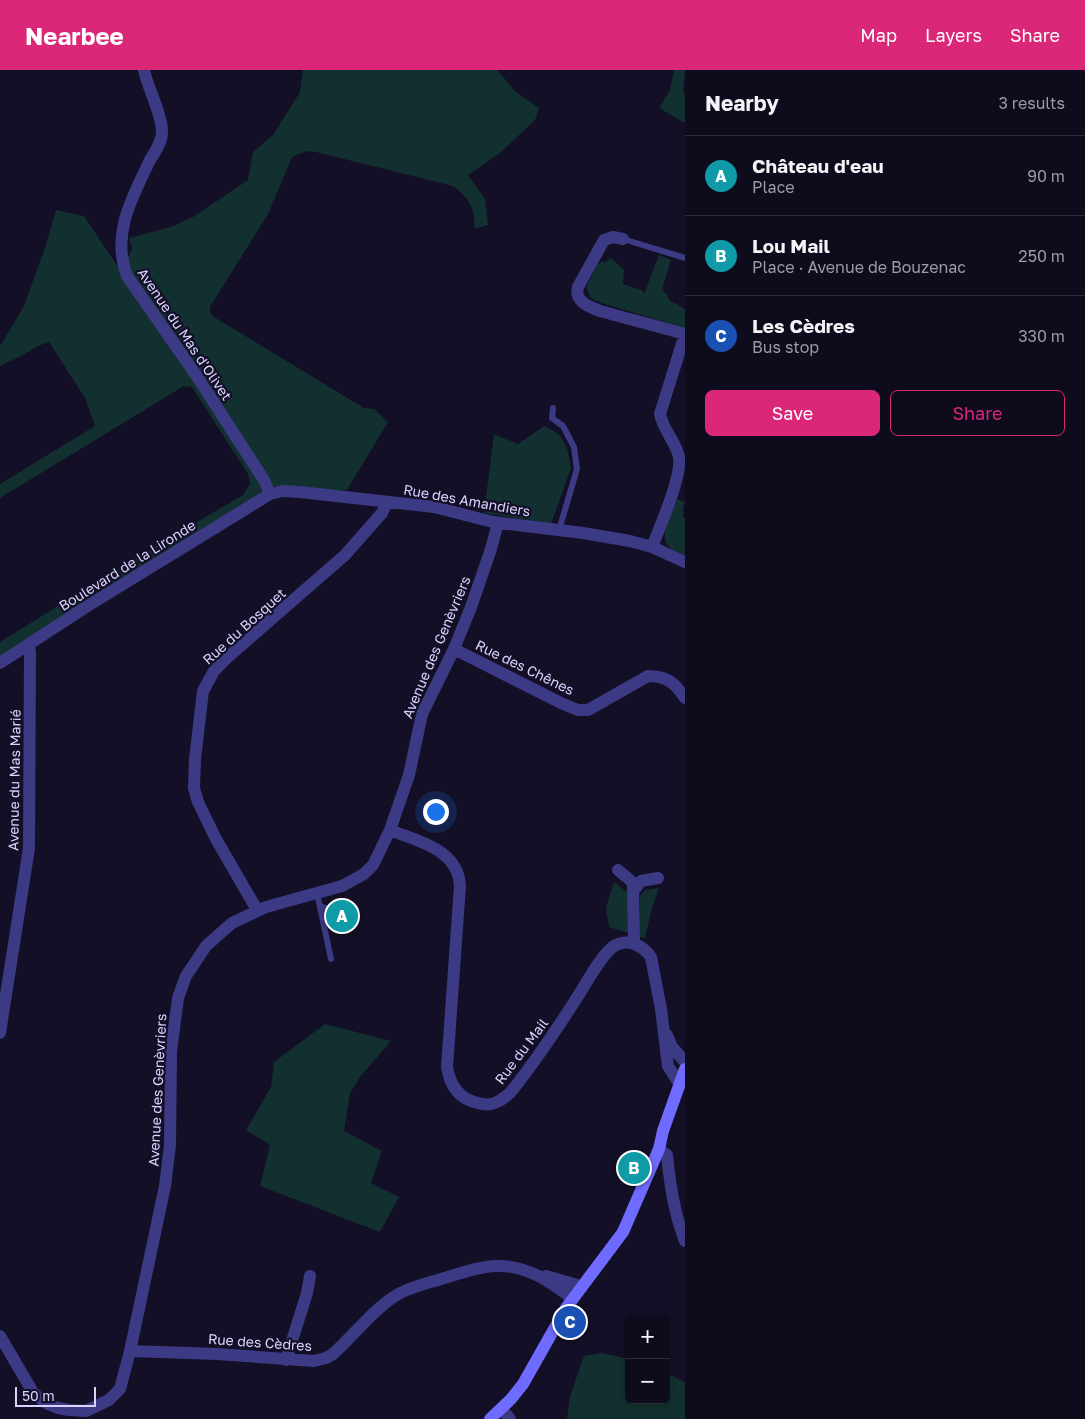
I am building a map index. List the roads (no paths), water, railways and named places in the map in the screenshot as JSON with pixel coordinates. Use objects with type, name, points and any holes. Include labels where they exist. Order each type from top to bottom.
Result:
[{"type":"street","name":"Avenue du Mas d'Olivet","points":[[144,70],[146,81],[160,118],[163,134],[126,215],[121,237],[120,252],[122,263],[127,276],[196,375],[264,480],[270,494]]},
{"type":"street","points":[[623,239],[613,237],[604,240],[578,287],[576,293],[579,299],[588,307],[600,311],[685,334],[660,414],[664,427],[677,451],[679,465],[674,487],[652,547]]},
{"type":"street","name":"Rue des Amandiers","points":[[270,494],[283,491],[300,492],[443,508],[498,523],[607,537],[652,547],[685,562]]},
{"type":"street","name":"Boulevard de la Lironde","points":[[0,663],[94,602],[270,494]]},
{"type":"street","name":"Rue du Bosquet","points":[[257,910],[216,839],[196,795],[194,780],[195,758],[205,686],[214,671],[228,657],[346,555],[382,513],[387,502]]},
{"type":"street","name":"Avenue des Genèvriers","points":[[0,1336],[34,1394],[48,1404],[58,1408],[80,1411],[90,1410],[105,1404],[113,1397],[122,1384],[168,1165],[171,1052],[179,993],[190,968],[206,946],[225,928],[257,910],[282,902],[319,899],[369,870],[378,858],[409,776],[422,714],[454,649],[491,549],[498,523]]},
{"type":"street","name":"Avenue du Mas Marié","points":[[0,1033],[29,848],[30,651],[27,646]]},
{"type":"street","name":"Rue des Chênes","points":[[454,649],[578,710],[592,708],[648,676],[668,679],[677,686],[685,698]]},
{"type":"street","name":"Rue du Mail","points":[[390,830],[445,854],[454,864],[459,875],[447,1067],[448,1075],[455,1090],[468,1100],[483,1105],[491,1104],[498,1102],[510,1093],[564,1018],[602,959],[616,945],[627,942],[634,943]]},
{"type":"street","points":[[490,1419],[506,1414],[572,1299],[623,1232],[660,1146],[663,1130],[684,1081],[673,1075],[668,1066],[664,1028],[651,956],[634,943],[634,890],[632,882],[618,870]]},
{"type":"street","points":[[634,890],[641,881],[658,878]]},
{"type":"street","points":[[664,1028],[672,1047],[685,1062]]},
{"type":"street","points":[[660,1146],[667,1155],[670,1182],[679,1223],[685,1240]]},
{"type":"street","name":"Rue des Cèdres","points":[[130,1351],[217,1354],[308,1362],[326,1358],[350,1339],[393,1297],[416,1286],[502,1265],[521,1268],[536,1275],[560,1288],[572,1299]]},
{"type":"street","name":"Rue des Cèdres","points":[[536,1275],[582,1286]]},
{"type":"street","points":[[286,1360],[307,1293],[310,1276]]},
{"type":"lane","points":[[623,239],[685,258]]},
{"type":"lane","points":[[554,408],[552,418],[563,426],[574,447],[576,469],[559,530]]},
{"type":"lane","points":[[319,899],[337,912]]},
{"type":"lane","points":[[319,899],[331,959]]},
{"type":"place","name":"Château d'eau","points":[[342,916]]},
{"type":"place","name":"Lou Mail","points":[[634,1168]]},
{"type":"place","name":"Les Cèdres","points":[[570,1322]]}]
